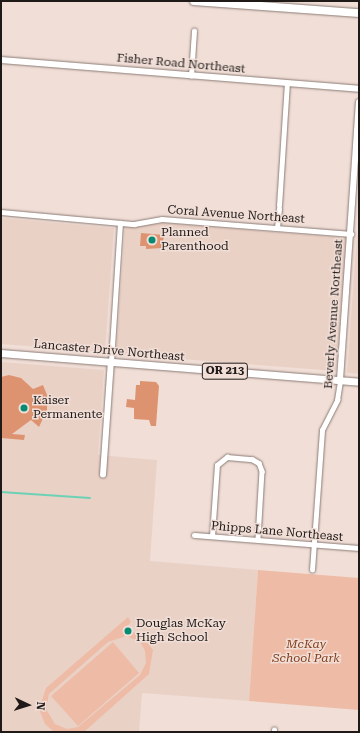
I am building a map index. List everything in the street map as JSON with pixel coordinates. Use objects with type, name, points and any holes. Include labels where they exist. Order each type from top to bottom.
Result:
[{"type":"highway","points":[[194,1],[359,13]]},
{"type":"main road","name":"Lancaster Drive Northeast","points":[[1,353],[359,382]]},
{"type":"street","points":[[191,76],[194,31]]},
{"type":"street","name":"Fisher Road Northeast","points":[[1,60],[359,89]]},
{"type":"street","points":[[277,228],[287,83]]},
{"type":"street","name":"Beverly Avenue Northeast","points":[[312,570],[322,430],[337,400],[340,380],[351,234],[350,208],[359,103]]},
{"type":"street","name":"Coral Avenue Northeast","points":[[1,212],[120,223],[137,224],[162,220],[351,234]]},
{"type":"street","points":[[103,475],[120,223]]},
{"type":"street","points":[[212,536],[217,465],[222,459],[239,458],[256,461],[262,471],[258,539]]},
{"type":"street","name":"Phipps Lane Northeast","points":[[194,535],[359,548]]},
{"type":"shaded area","points":[[1,218],[114,228],[105,352],[1,344]]},
{"type":"shaded area","points":[[164,223],[347,238],[336,371],[116,354],[125,227]]},
{"type":"shaded area","points":[[357,235],[359,235],[359,374],[347,373]]},
{"type":"shaded area","name":"Douglas McKay High School","points":[[1,362],[104,370],[98,455],[157,460],[150,561],[258,570],[249,701],[142,693],[139,732],[1,732]]},
{"type":"green space","name":"McKay School Park","points":[[258,570],[359,578],[359,710],[249,701]]},
{"type":"green space","points":[[128,617],[131,622],[124,629],[142,635],[153,650],[149,674],[84,732],[53,731],[45,724],[39,709],[46,688]],"holes":[[[126,636],[140,642],[145,651],[146,663],[140,675],[78,727],[67,729],[55,724],[46,709],[49,694],[108,642]]]},
{"type":"green space","points":[[113,642],[139,673],[78,726],[51,696]]},
{"type":"building","name":"Planned Parenthood","points":[[141,233],[164,235],[162,248],[146,249],[146,246],[140,246]]},
{"type":"building","name":"Kaiser Permanente","points":[[9,375],[21,378],[33,389],[43,385],[47,395],[47,410],[39,427],[31,420],[12,434],[25,435],[24,440],[1,438],[1,377]]},
{"type":"building","points":[[140,381],[156,382],[159,386],[156,426],[151,426],[149,420],[134,419],[134,408],[126,407],[127,399],[135,400],[136,385],[140,385]]},
{"type":"waterway","points":[[1,492],[90,498]]},
{"type":"place","name":"Planned Parenthood","points":[[152,240]]},
{"type":"place","name":"Kaiser Permanente","points":[[24,408]]},
{"type":"place","name":"Douglas McKay High School","points":[[128,631]]}]
